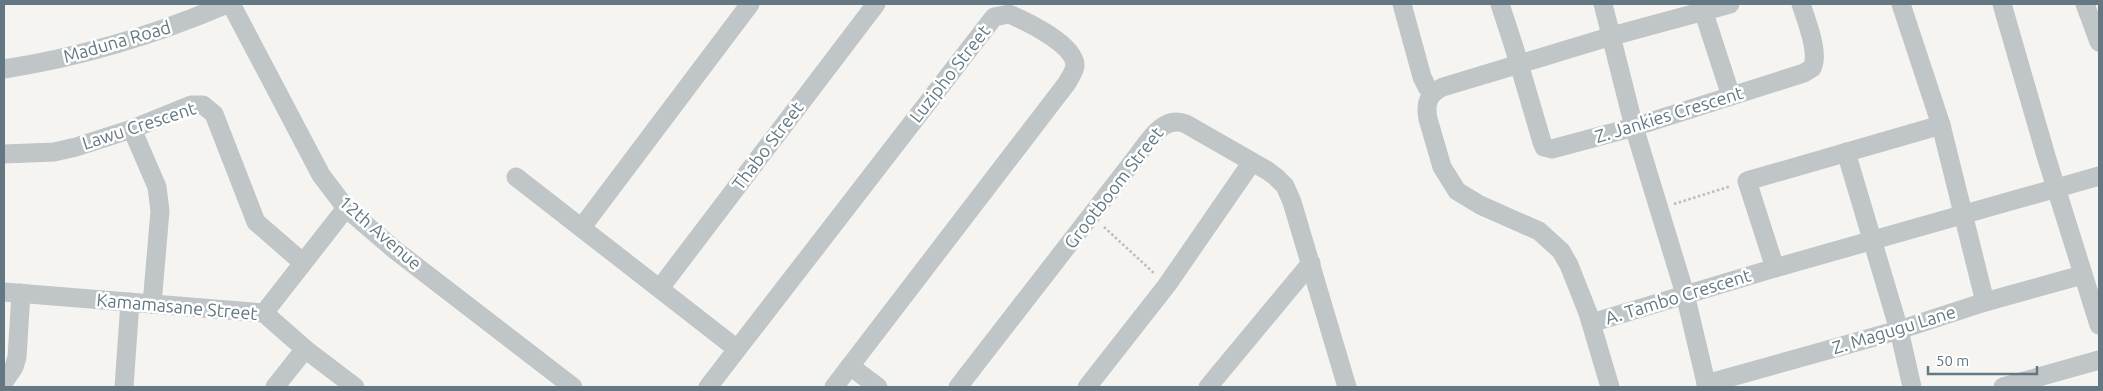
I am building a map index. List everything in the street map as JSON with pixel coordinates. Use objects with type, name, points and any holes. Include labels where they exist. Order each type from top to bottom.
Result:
[{"type":"street","name":"Maduna Road","points":[[4,69],[100,50],[189,20],[227,4]]},
{"type":"street","name":"12th Avenue","points":[[231,4],[321,175],[346,208],[394,250],[573,387]]},
{"type":"street","points":[[582,227],[750,4]]},
{"type":"street","name":"Thabo Street","points":[[660,288],[876,4]]},
{"type":"street","points":[[1402,4],[1422,77],[1427,87],[1433,92],[1443,87],[1702,8],[1730,4]]},
{"type":"street","points":[[1500,4],[1519,64]]},
{"type":"street","points":[[1603,4],[1634,127],[1685,294],[1707,386]]},
{"type":"street","name":"Z. Jankies Crescent","points":[[1519,64],[1544,148],[1552,149],[1634,127],[1804,73],[1812,68],[1815,57],[1801,4]]},
{"type":"street","points":[[1901,4],[1941,125],[1985,302]]},
{"type":"street","points":[[2002,4],[2046,156],[2099,325]]},
{"type":"street","points":[[2085,4],[2099,42]]},
{"type":"street","points":[[1702,8],[1731,96]]},
{"type":"street","name":"Luzipho Street","points":[[708,387],[994,17],[1005,14],[1014,16],[1065,46],[1072,56],[1075,65],[1073,72],[1051,104],[834,387]]},
{"type":"street","name":"A. Tambo Crescent","points":[[1433,92],[1428,103],[1428,119],[1446,175],[1462,196],[1539,231],[1552,242],[1569,265],[1591,323],[1685,294],[2099,176]]},
{"type":"street","name":"Lawu Crescent","points":[[4,154],[67,150],[132,129],[191,105],[200,104],[209,108],[214,114],[256,222],[302,262]]},
{"type":"street","name":"Grootboom Street","points":[[958,387],[1162,126],[1168,122],[1180,121],[1252,162],[1276,177],[1285,186],[1292,202],[1348,387]]},
{"type":"street","points":[[1776,268],[1747,182],[1941,125]]},
{"type":"street","points":[[132,129],[157,186],[159,196],[160,211],[152,304]]},
{"type":"street","points":[[1846,152],[1899,330],[1912,387]]},
{"type":"street","points":[[1087,387],[1167,285],[1252,162]]},
{"type":"street","points":[[516,177],[737,349]]},
{"type":"street","points":[[264,313],[346,208]]},
{"type":"street","points":[[1208,387],[1311,263]]},
{"type":"street","name":"Z. Magugu Lane","points":[[1707,386],[2082,274]]},
{"type":"street","points":[[4,382],[17,357],[12,293]]},
{"type":"street","name":"Kamamasane Street","points":[[12,293],[264,313],[305,349],[355,387]]},
{"type":"street","points":[[124,387],[130,302]]},
{"type":"street","points":[[1591,323],[1610,387]]},
{"type":"street","points":[[275,387],[305,349]]},
{"type":"street","points":[[2008,387],[2099,360]]},
{"type":"street","points":[[850,366],[878,387]]},
{"type":"path","points":[[1659,209],[1747,182]]},
{"type":"path","points":[[1092,216],[1167,285]]}]
